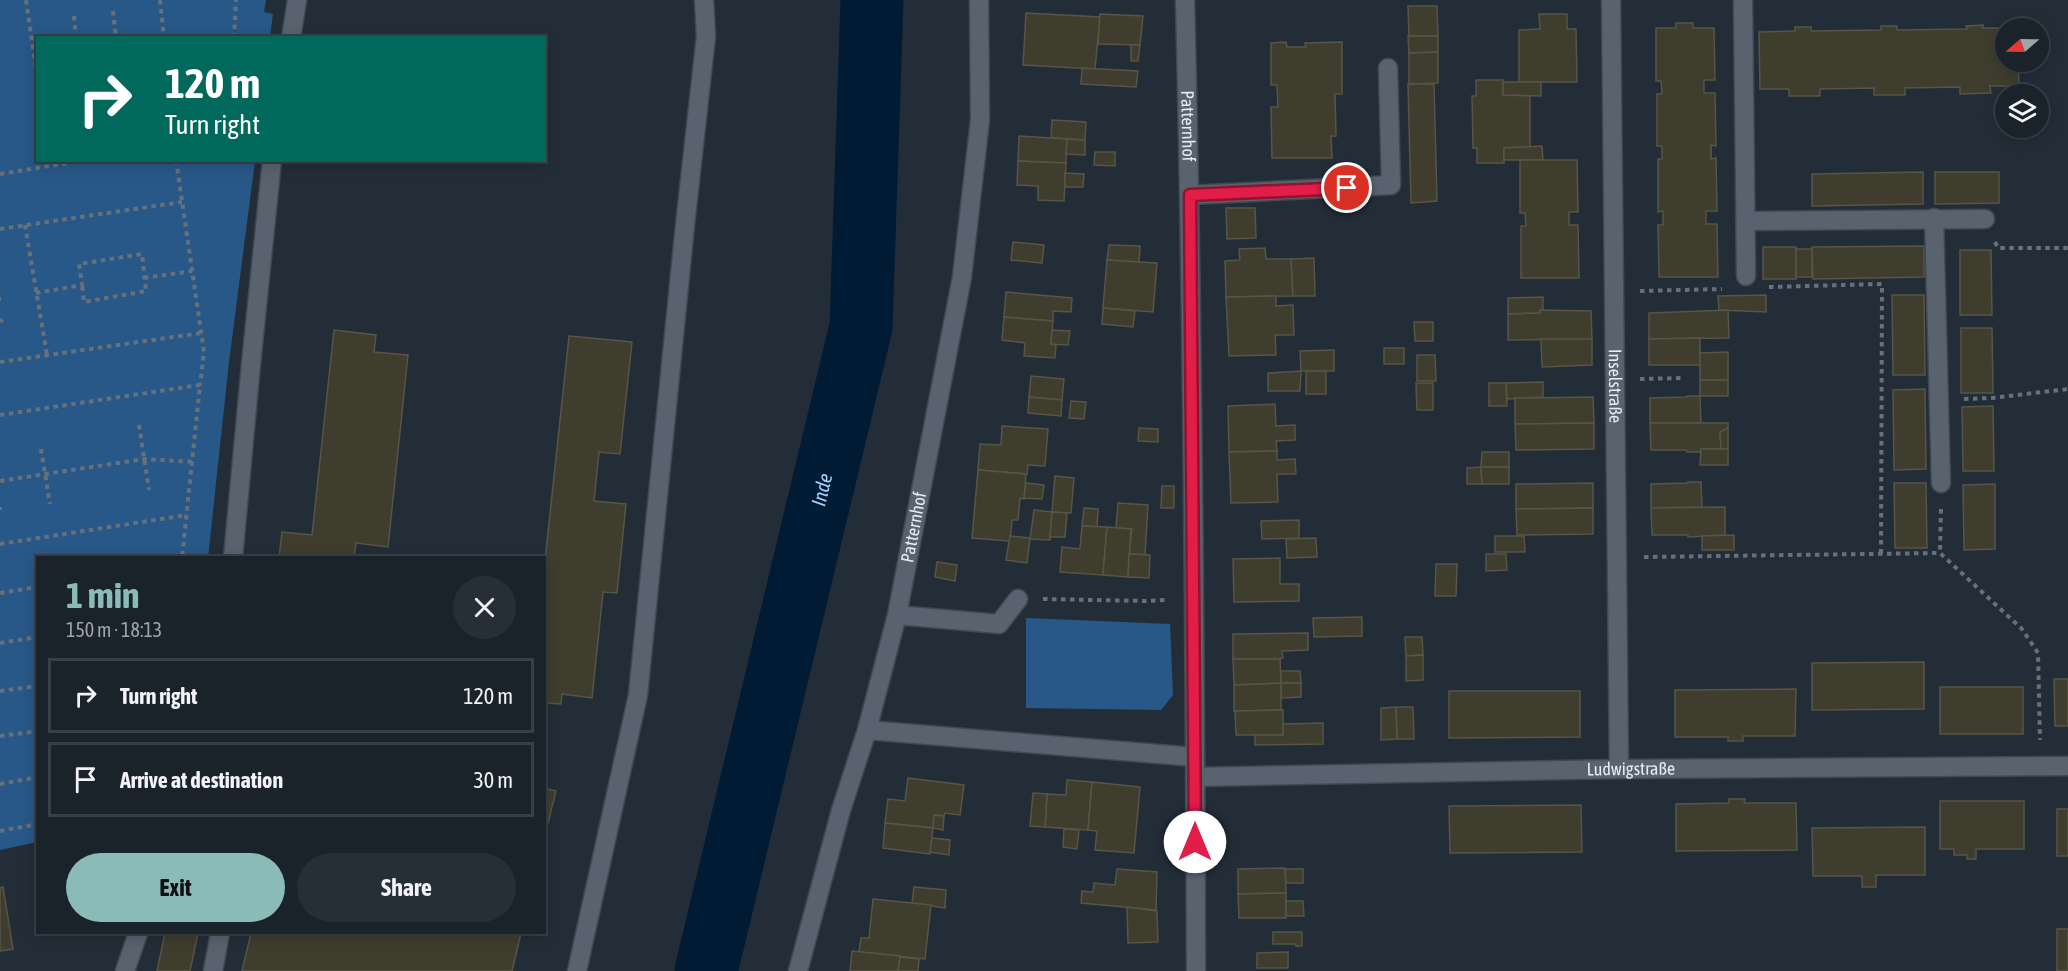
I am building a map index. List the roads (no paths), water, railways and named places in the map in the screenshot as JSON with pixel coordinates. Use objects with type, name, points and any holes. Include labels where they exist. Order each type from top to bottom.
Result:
[{"type":"street","points":[[291,36],[297,0]]},
{"type":"street","points":[[577,971],[638,694],[684,225],[706,36],[704,0]]},
{"type":"street","name":"Patternhof","points":[[798,971],[841,810],[867,730],[897,615],[962,277],[980,120],[979,0]]},
{"type":"street","name":"Patternhof","points":[[1185,0],[1190,195],[1196,971]]},
{"type":"street","name":"Inselstraße","points":[[1611,0],[1619,770]]},
{"type":"street","points":[[1743,0],[1746,221],[1752,282]]},
{"type":"street","points":[[1190,195],[1391,186],[1388,68]]},
{"type":"street","points":[[233,556],[250,364],[272,162]]},
{"type":"street","points":[[1934,218],[1941,483]]},
{"type":"street","points":[[1746,221],[1985,219]]},
{"type":"street","points":[[897,615],[999,624],[1018,598]]},
{"type":"street","points":[[867,730],[1195,757]]},
{"type":"street","name":"Ludwigstraße","points":[[1195,777],[2068,766]]},
{"type":"street","points":[[125,971],[138,934]]},
{"type":"street","points":[[213,971],[220,934]]},
{"type":"waterway","name":"Inde","points":[[706,971],[861,327],[872,0]]}]
